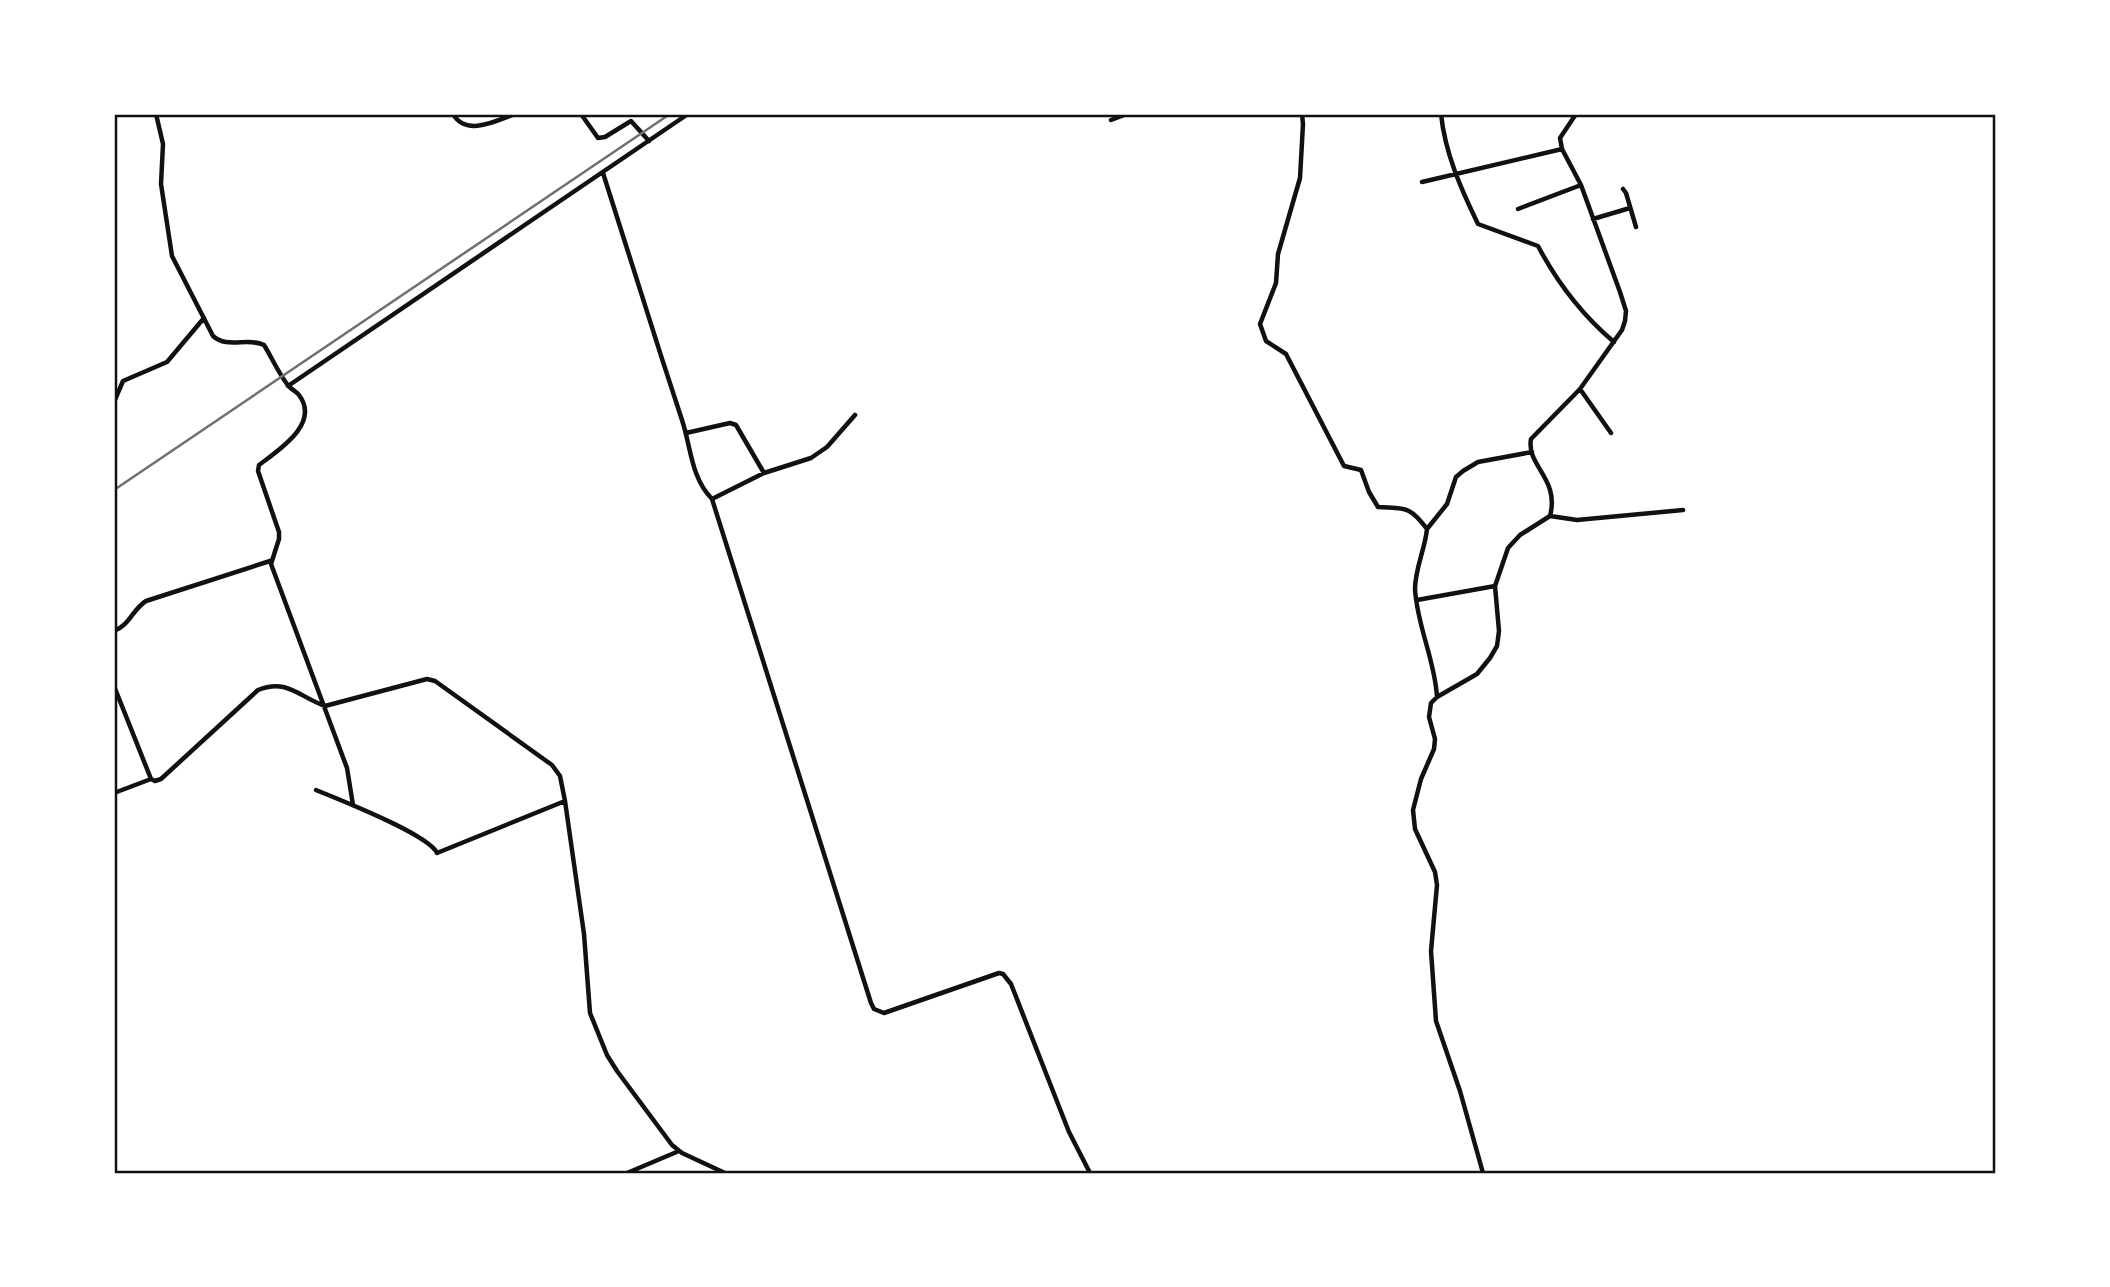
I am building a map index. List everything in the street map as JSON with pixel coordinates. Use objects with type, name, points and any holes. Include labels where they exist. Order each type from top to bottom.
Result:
[{"type":"street","points":[[156,114],[163,144],[161,184],[172,256],[217,340],[264,345],[288,386],[300,396],[304,419],[292,438],[259,465],[258,471],[279,532],[277,546],[270,561],[350,776],[353,805]]},
{"type":"street","points":[[453,114],[457,121],[463,124],[479,127],[514,114]]},
{"type":"street","points":[[581,114],[598,138],[605,137],[631,121],[649,141]]},
{"type":"street","points":[[288,386],[688,114]]},
{"type":"street","points":[[1111,120],[1127,114]]},
{"type":"street","points":[[1302,114],[1300,178],[1277,258],[1276,283],[1259,324],[1266,341],[1286,354],[1344,466],[1361,470],[1378,507],[1403,508],[1420,520],[1427,529]]},
{"type":"street","points":[[1441,114],[1441,128],[1455,174],[1478,224],[1538,246],[1550,271],[1579,308],[1614,342]]},
{"type":"street","points":[[1483,1173],[1434,1010],[1431,951],[1437,885],[1435,872],[1413,820],[1421,779],[1434,749],[1435,739],[1428,710],[1437,697],[1477,674],[1497,646],[1499,631],[1495,586],[1508,548],[1520,535],[1550,516],[1554,503],[1552,490],[1532,452],[1531,439],[1580,389],[1614,342],[1625,321],[1624,303],[1581,185],[1562,149],[1560,138],[1576,114]]},
{"type":"street","points":[[1422,182],[1562,149]]},
{"type":"street","points":[[603,173],[686,433],[697,477],[701,487],[712,499],[874,1009],[884,1013],[999,973],[1003,974],[1011,984],[1074,1144],[1090,1173]]},
{"type":"street","points":[[1518,208],[1581,185]]},
{"type":"street","points":[[1623,189],[1636,227]]},
{"type":"street","points":[[1593,219],[1630,208]]},
{"type":"street","points":[[114,402],[123,381],[167,362],[204,318]]},
{"type":"street","points":[[1580,389],[1611,433]]},
{"type":"street","points":[[712,499],[764,473],[811,458],[827,447],[855,415]]},
{"type":"street","points":[[686,433],[730,423],[736,425],[764,473]]},
{"type":"street","points":[[1437,697],[1435,673],[1424,639],[1417,600],[1416,582],[1427,529],[1447,504],[1456,477],[1463,471],[1478,462],[1532,452]]},
{"type":"street","points":[[1550,516],[1577,520],[1683,510]]},
{"type":"street","points":[[114,631],[125,626],[139,606],[146,601],[270,561]]},
{"type":"street","points":[[1417,600],[1495,586]]},
{"type":"street","points":[[114,793],[151,779],[161,779],[258,690],[279,685],[325,706],[427,679],[435,681],[552,765],[560,776],[584,934],[590,1013],[607,1055],[672,1145],[705,1165],[725,1173]]},
{"type":"street","points":[[114,686],[151,779]]},
{"type":"street","points":[[316,790],[353,805],[434,847],[437,853],[565,801]]},
{"type":"street","points":[[627,1173],[679,1150]]},
{"type":"railway","points":[[114,490],[670,114]]}]
